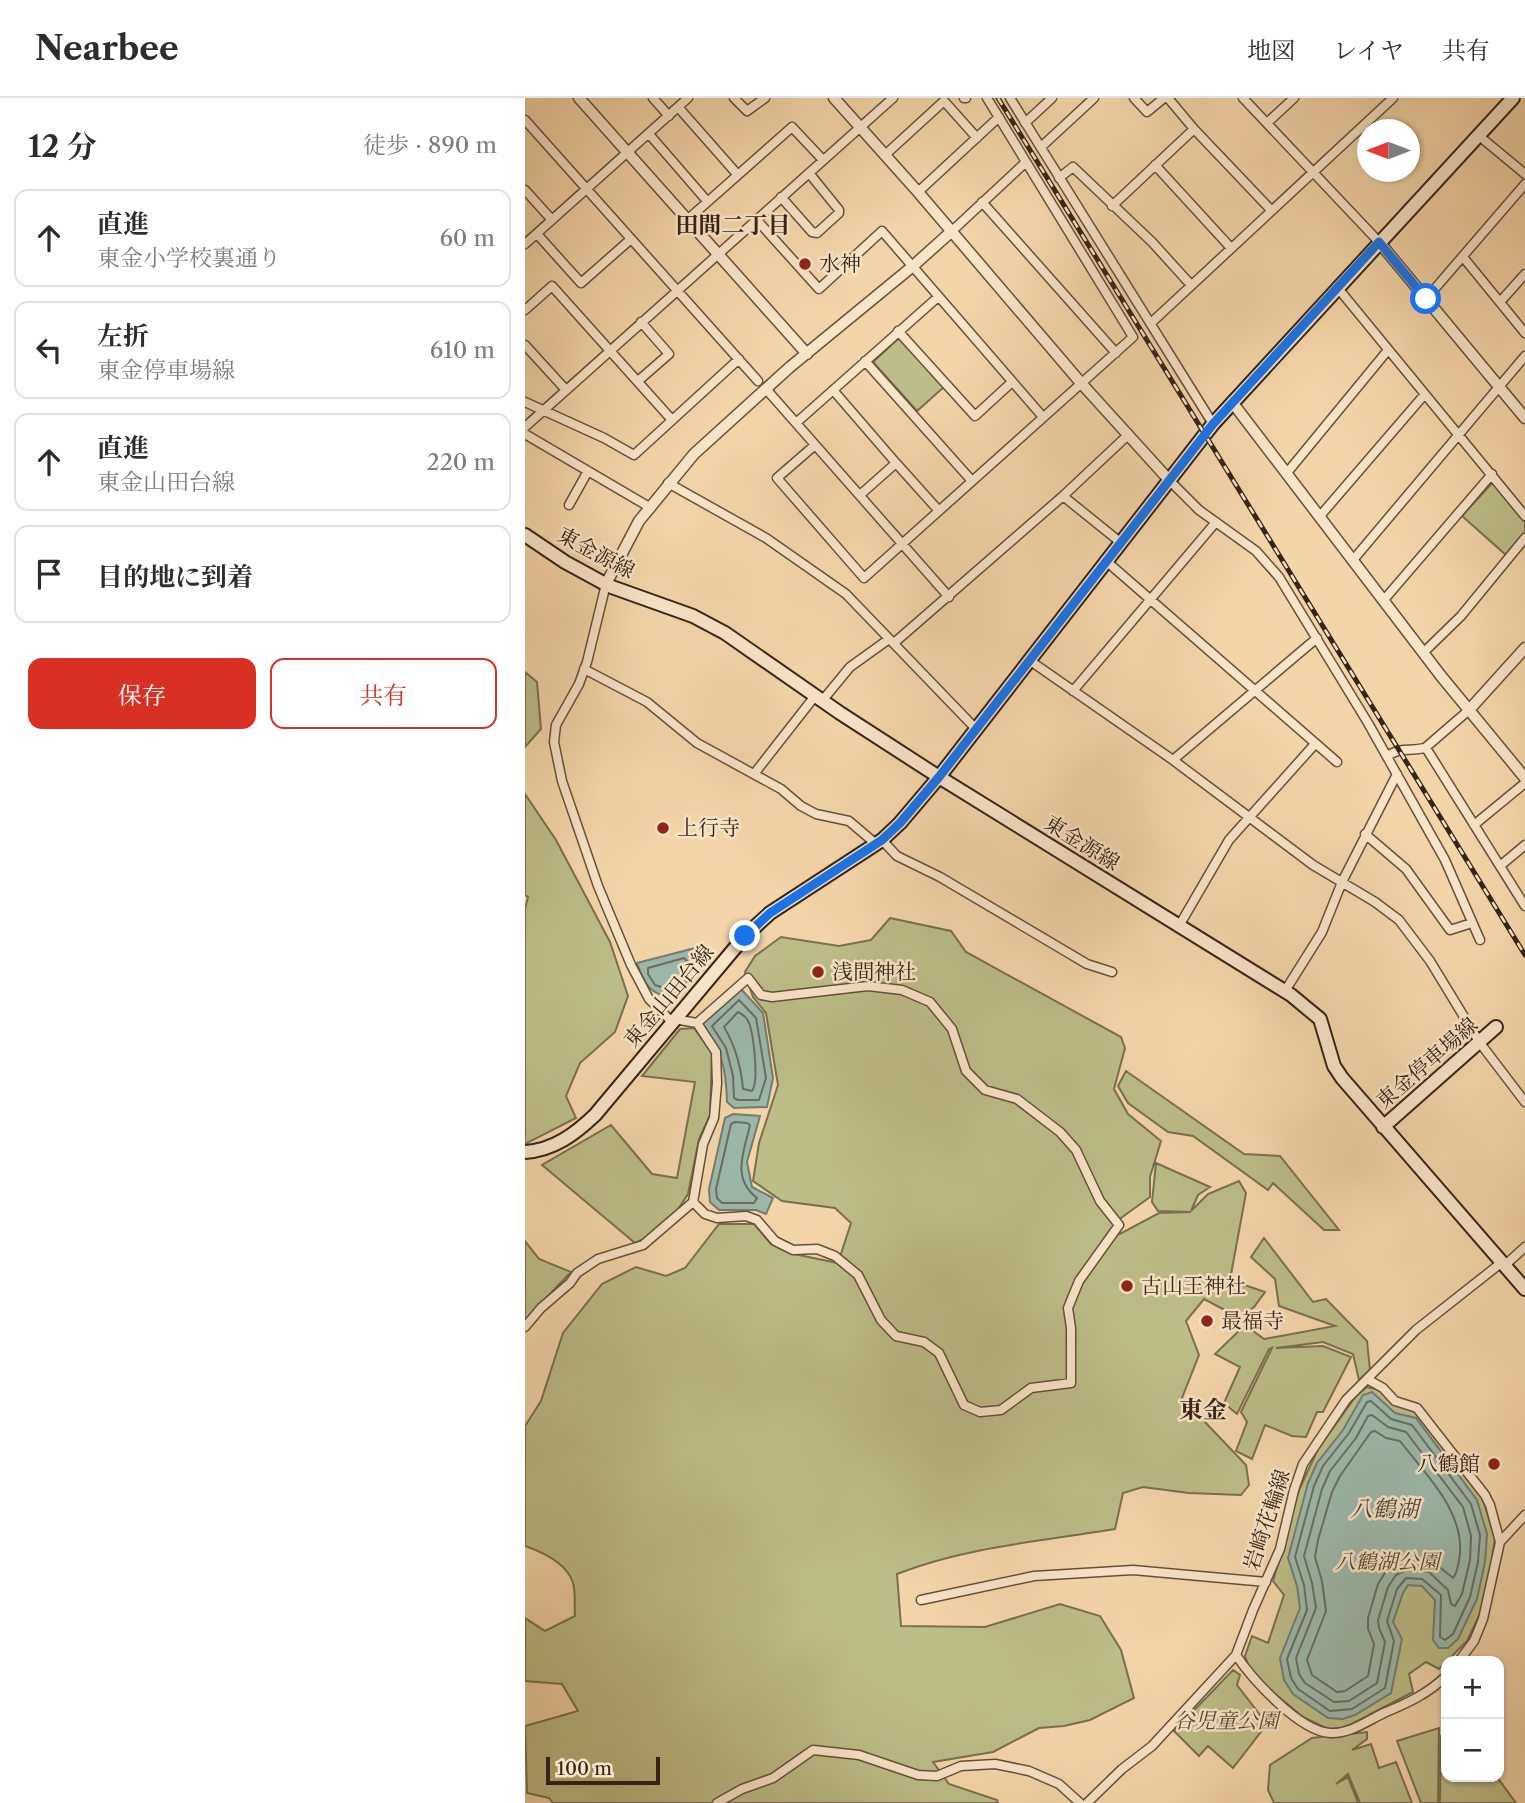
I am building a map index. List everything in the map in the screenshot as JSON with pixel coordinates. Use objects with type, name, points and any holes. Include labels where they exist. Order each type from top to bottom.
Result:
[{"type":"main road","points":[[939,777],[1213,424],[1513,98]]},
{"type":"main road","name":"東金源線","points":[[525,535],[565,562],[606,584],[674,608],[714,626],[819,699],[939,777],[1285,991],[1319,1019],[1338,1073],[1525,1289]]},
{"type":"main road","name":"東金山田台線","points":[[525,1152],[550,1147],[575,1134],[595,1115],[745,936],[770,913],[879,842],[900,823],[939,777]]},
{"type":"main road","name":"東金停車場線","points":[[1383,1127],[1496,1027]]},
{"type":"street","points":[[579,98],[807,354]]},
{"type":"street","points":[[653,98],[669,116]]},
{"type":"street","points":[[525,244],[688,98]]},
{"type":"street","points":[[734,98],[747,111],[765,98]]},
{"type":"street","points":[[834,98],[1081,383],[1169,480],[1199,510],[1269,563],[1387,756],[1445,860],[1480,940]]},
{"type":"street","points":[[525,427],[893,98]]},
{"type":"street","points":[[815,444],[778,478],[864,578],[1133,337],[987,98]]},
{"type":"street","points":[[1010,98],[1213,424]]},
{"type":"street","points":[[1025,123],[1052,98]]},
{"type":"street","points":[[1041,148],[1094,98]]},
{"type":"street","points":[[1134,98],[1147,112],[1166,98],[1271,210]]},
{"type":"street","points":[[1243,98],[1379,242],[1525,418]]},
{"type":"street","points":[[1267,123],[1294,98]]},
{"type":"street","points":[[1151,323],[1393,98]]},
{"type":"street","points":[[885,155],[944,101],[977,138]]},
{"type":"street","points":[[678,107],[737,174]]},
{"type":"street","points":[[918,192],[999,117]]},
{"type":"street","points":[[525,120],[949,597]]},
{"type":"street","points":[[687,220],[792,127],[823,160]]},
{"type":"street","points":[[1112,206],[1194,129]]},
{"type":"street","points":[[649,134],[707,201]]},
{"type":"street","points":[[1478,135],[1525,174]]},
{"type":"street","points":[[694,1202],[705,1214],[717,1218],[746,1216],[757,1220],[775,1241],[793,1250],[817,1250],[835,1256],[858,1275],[881,1320],[896,1336],[924,1342],[939,1353],[964,1405],[980,1412],[1001,1410],[1031,1388],[1071,1383],[1071,1328],[1068,1308],[1079,1281],[1119,1225],[1100,1201],[1076,1150],[1060,1132],[1017,1099],[985,1090],[966,1070],[951,1029],[930,1002],[902,990],[867,986],[772,996],[761,995],[748,978],[697,1023],[673,1020],[649,999],[638,982],[598,886],[562,780],[554,743],[556,725],[585,669],[606,584],[639,522],[668,483],[762,385],[807,354],[913,266],[1026,162]]},
{"type":"street","points":[[1155,166],[1231,248]]},
{"type":"street","points":[[1059,178],[1073,167],[1152,242],[1191,285]]},
{"type":"street","points":[[781,197],[812,232],[817,233],[839,210],[809,173]]},
{"type":"street","points":[[1432,292],[1525,184]]},
{"type":"street","points":[[525,190],[552,220]]},
{"type":"street","points":[[982,202],[1116,353]]},
{"type":"street","points":[[756,219],[819,289],[882,231],[1043,417]]},
{"type":"street","points":[[537,234],[581,283],[631,239]]},
{"type":"street","points":[[1463,257],[1525,332]]},
{"type":"street","points":[[1500,302],[1525,274]]},
{"type":"street","points":[[525,310],[552,286],[672,420]]},
{"type":"street","points":[[1337,287],[1525,516]]},
{"type":"street","points":[[525,295],[533,303]]},
{"type":"street","points":[[796,423],[938,297]]},
{"type":"street","points":[[638,381],[669,354],[641,322]]},
{"type":"street","points":[[898,331],[975,416],[1012,382]]},
{"type":"street","points":[[525,345],[566,390]]},
{"type":"street","points":[[1286,474],[1388,349]]},
{"type":"street","points":[[1353,560],[1525,356]]},
{"type":"street","points":[[525,402],[633,454],[739,359]]},
{"type":"street","points":[[865,361],[972,481]]},
{"type":"street","points":[[833,390],[939,511]]},
{"type":"street","points":[[1319,516],[1425,394]]},
{"type":"street","points":[[1232,402],[1423,653],[1525,781],[1474,825]]},
{"type":"street","points":[[525,434],[651,508]]},
{"type":"street","points":[[754,774],[850,667],[891,641],[949,597],[1128,435]]},
{"type":"street","points":[[860,495],[896,463]]},
{"type":"street","points":[[569,505],[588,471]]},
{"type":"street","points":[[1383,601],[1492,474]]},
{"type":"street","points":[[668,483],[791,553],[846,594],[976,729]]},
{"type":"street","points":[[1063,496],[1120,542]]},
{"type":"street","points":[[1073,691],[1216,522]]},
{"type":"street","points":[[1423,653],[1461,616],[1525,538]]},
{"type":"street","points":[[1105,560],[1336,762]]},
{"type":"street","points":[[1173,760],[1317,638]]},
{"type":"street","points":[[1387,756],[1405,748],[1426,748],[1469,710],[1525,649]]},
{"type":"street","points":[[1029,660],[1173,760],[1313,865],[1399,920],[1430,961],[1480,1043],[1525,1102]]},
{"type":"street","points":[[585,669],[647,702],[697,743],[781,789],[801,806],[816,814],[849,821],[897,856],[980,900],[1087,964],[1112,972]]},
{"type":"street","points":[[1179,926],[1229,840],[1315,744]]},
{"type":"street","points":[[1426,748],[1525,906]]},
{"type":"street","points":[[1285,991],[1322,932],[1342,882],[1397,774]]},
{"type":"street","points":[[1365,834],[1406,869],[1450,930],[1472,923]]},
{"type":"street","points":[[1500,866],[1525,845]]},
{"type":"street","points":[[525,1327],[577,1273],[598,1259],[643,1245],[694,1202],[703,1144],[714,1118],[717,1083],[716,1052],[697,1023]]},
{"type":"street","name":"岩崎花輪線","points":[[1087,1803],[1122,1769],[1152,1746],[1236,1655],[1252,1609],[1280,1549],[1303,1465],[1346,1400],[1416,1330],[1525,1247]]},
{"type":"street","points":[[1367,1379],[1383,1388],[1395,1401],[1417,1408],[1485,1495],[1500,1542],[1483,1619],[1474,1641],[1463,1656]]},
{"type":"street","points":[[1500,1542],[1525,1515]]},
{"type":"street","points":[[921,1600],[1034,1576],[1133,1570],[1266,1582]]},
{"type":"street","points":[[1236,1655],[1249,1675],[1269,1695],[1301,1721],[1328,1733],[1349,1731],[1413,1701],[1441,1680]]},
{"type":"street","points":[[717,1803],[742,1789],[773,1777],[813,1750],[859,1755],[918,1775],[937,1776],[961,1766],[995,1764],[1044,1776],[1059,1784],[1080,1803]]},
{"type":"green space","points":[[900,337],[944,387],[917,411],[873,362]]},
{"type":"green space","points":[[1493,482],[1525,522],[1525,532],[1506,555],[1462,516]]},
{"type":"green space","points":[[525,672],[537,682],[541,729],[525,747]]},
{"type":"green space","points":[[525,794],[556,840],[610,942],[628,996],[615,1032],[580,1063],[566,1096],[576,1118],[525,1144],[525,909],[528,897],[525,895]]},
{"type":"green space","points":[[890,918],[951,931],[966,952],[1121,1037],[1125,1048],[1114,1089],[1128,1114],[1161,1141],[1150,1177],[1150,1197],[1114,1223],[1120,1234],[1159,1213],[1191,1212],[1158,1211],[1152,1202],[1156,1163],[1210,1187],[1198,1195],[1191,1211],[1208,1194],[1239,1181],[1246,1193],[1230,1280],[1265,1292],[1254,1307],[1240,1318],[1204,1299],[1186,1321],[1199,1355],[1182,1398],[1246,1465],[1249,1485],[1241,1495],[1189,1493],[1143,1487],[1123,1493],[1115,1529],[977,1551],[897,1574],[901,1626],[985,1627],[1060,1604],[1100,1616],[1121,1650],[1134,1698],[1090,1720],[1039,1728],[993,1752],[933,1762],[949,1784],[997,1800],[998,1803],[553,1803],[549,1798],[527,1793],[525,1726],[578,1711],[562,1684],[525,1681],[525,1618],[545,1631],[575,1616],[573,1583],[570,1576],[553,1559],[525,1546],[525,1426],[541,1401],[563,1333],[602,1284],[636,1267],[666,1276],[685,1268],[719,1224],[754,1224],[771,1244],[794,1254],[838,1263],[851,1223],[835,1208],[782,1201],[753,1181],[759,1143],[778,1085],[766,1013],[753,997],[745,972],[755,956],[781,937],[839,946],[871,940]]},
{"type":"green space","points":[[694,1028],[712,1053],[710,1115],[699,1139],[688,1194],[665,1229],[635,1243],[542,1165],[611,1125],[652,1174],[677,1178],[695,1082],[642,1076],[680,1029]]},
{"type":"green space","points":[[1126,1071],[1244,1154],[1280,1156],[1339,1230],[1324,1230],[1273,1183],[1268,1190],[1193,1136],[1168,1132],[1128,1103],[1118,1086]]},
{"type":"green space","points":[[1264,1238],[1313,1302],[1326,1299],[1367,1341],[1370,1370],[1359,1380],[1353,1354],[1323,1342],[1276,1348],[1323,1346],[1351,1357],[1323,1412],[1317,1412],[1306,1437],[1292,1436],[1265,1425],[1252,1459],[1236,1451],[1247,1422],[1241,1412],[1272,1348],[1269,1349],[1237,1414],[1224,1403],[1240,1367],[1215,1354],[1245,1325],[1264,1339],[1335,1326],[1279,1306],[1275,1279],[1251,1257]]},
{"type":"green space","points":[[525,1241],[539,1259],[571,1272],[525,1320]]},
{"type":"green space","name":"八鶴湖","points":[[1367,1387],[1379,1390],[1416,1411],[1482,1496],[1495,1539],[1486,1601],[1467,1641],[1452,1656],[1441,1656],[1439,1669],[1426,1662],[1409,1674],[1413,1692],[1344,1728],[1328,1729],[1303,1717],[1252,1675],[1245,1656],[1252,1636],[1268,1643],[1284,1595],[1273,1581],[1299,1490],[1318,1449],[1356,1396]]},
{"type":"green space","name":"谷児童公園","points":[[1233,1670],[1240,1675],[1237,1685],[1267,1724],[1233,1768],[1208,1746],[1199,1756],[1174,1731]]},
{"type":"green space","points":[[1439,1728],[1438,1803],[1421,1803],[1397,1741]]},
{"type":"green space","points":[[1367,1732],[1367,1739],[1352,1750],[1371,1744],[1379,1768],[1396,1762],[1412,1803],[1360,1803],[1348,1774],[1336,1784],[1348,1777],[1358,1803],[1274,1803],[1268,1790],[1270,1765],[1312,1738]]},
{"type":"green space","points":[[1441,1736],[1441,1782],[1501,1782],[1516,1803],[1440,1803]]},
{"type":"water","points":[[703,946],[685,985],[673,997],[653,991],[642,977],[637,963]]},
{"type":"water","points":[[740,988],[763,1013],[773,1078],[767,1107],[734,1108],[727,1102],[722,1060],[702,1023]]},
{"type":"water","points":[[733,1114],[760,1116],[747,1162],[752,1187],[773,1198],[766,1214],[756,1210],[719,1210],[710,1202],[709,1189],[725,1118]]},
{"type":"water","name":"八鶴湖","points":[[1372,1392],[1395,1413],[1416,1418],[1477,1500],[1487,1534],[1485,1562],[1477,1599],[1458,1639],[1448,1648],[1439,1648],[1433,1640],[1435,1600],[1422,1586],[1408,1585],[1393,1622],[1402,1639],[1391,1693],[1355,1715],[1343,1719],[1328,1718],[1293,1694],[1284,1680],[1280,1658],[1300,1608],[1297,1586],[1288,1558],[1308,1483],[1317,1463],[1343,1430],[1363,1395]]},
{"type":"railway","points":[[998,98],[1525,955]]},
{"type":"place","name":"水神","points":[[805,264]]},
{"type":"place","name":"上行寺","points":[[663,828]]},
{"type":"place","name":"浅間神社","points":[[818,972]]},
{"type":"place","name":"古山王神社","points":[[1127,1286]]},
{"type":"place","name":"最福寺","points":[[1207,1321]]},
{"type":"place","name":"八鶴館","points":[[1494,1464]]},
{"type":"district","name":"田間二丁目","points":[[733,225]]},
{"type":"district","name":"東金","points":[[1203,1410]]},
{"type":"route","points":[[745,936],[770,913],[882,840],[900,823],[939,777],[1213,424],[1379,242],[1426,299]]},
{"type":"park label","name":"八鶴湖公園","points":[[1387,1562]]}]
